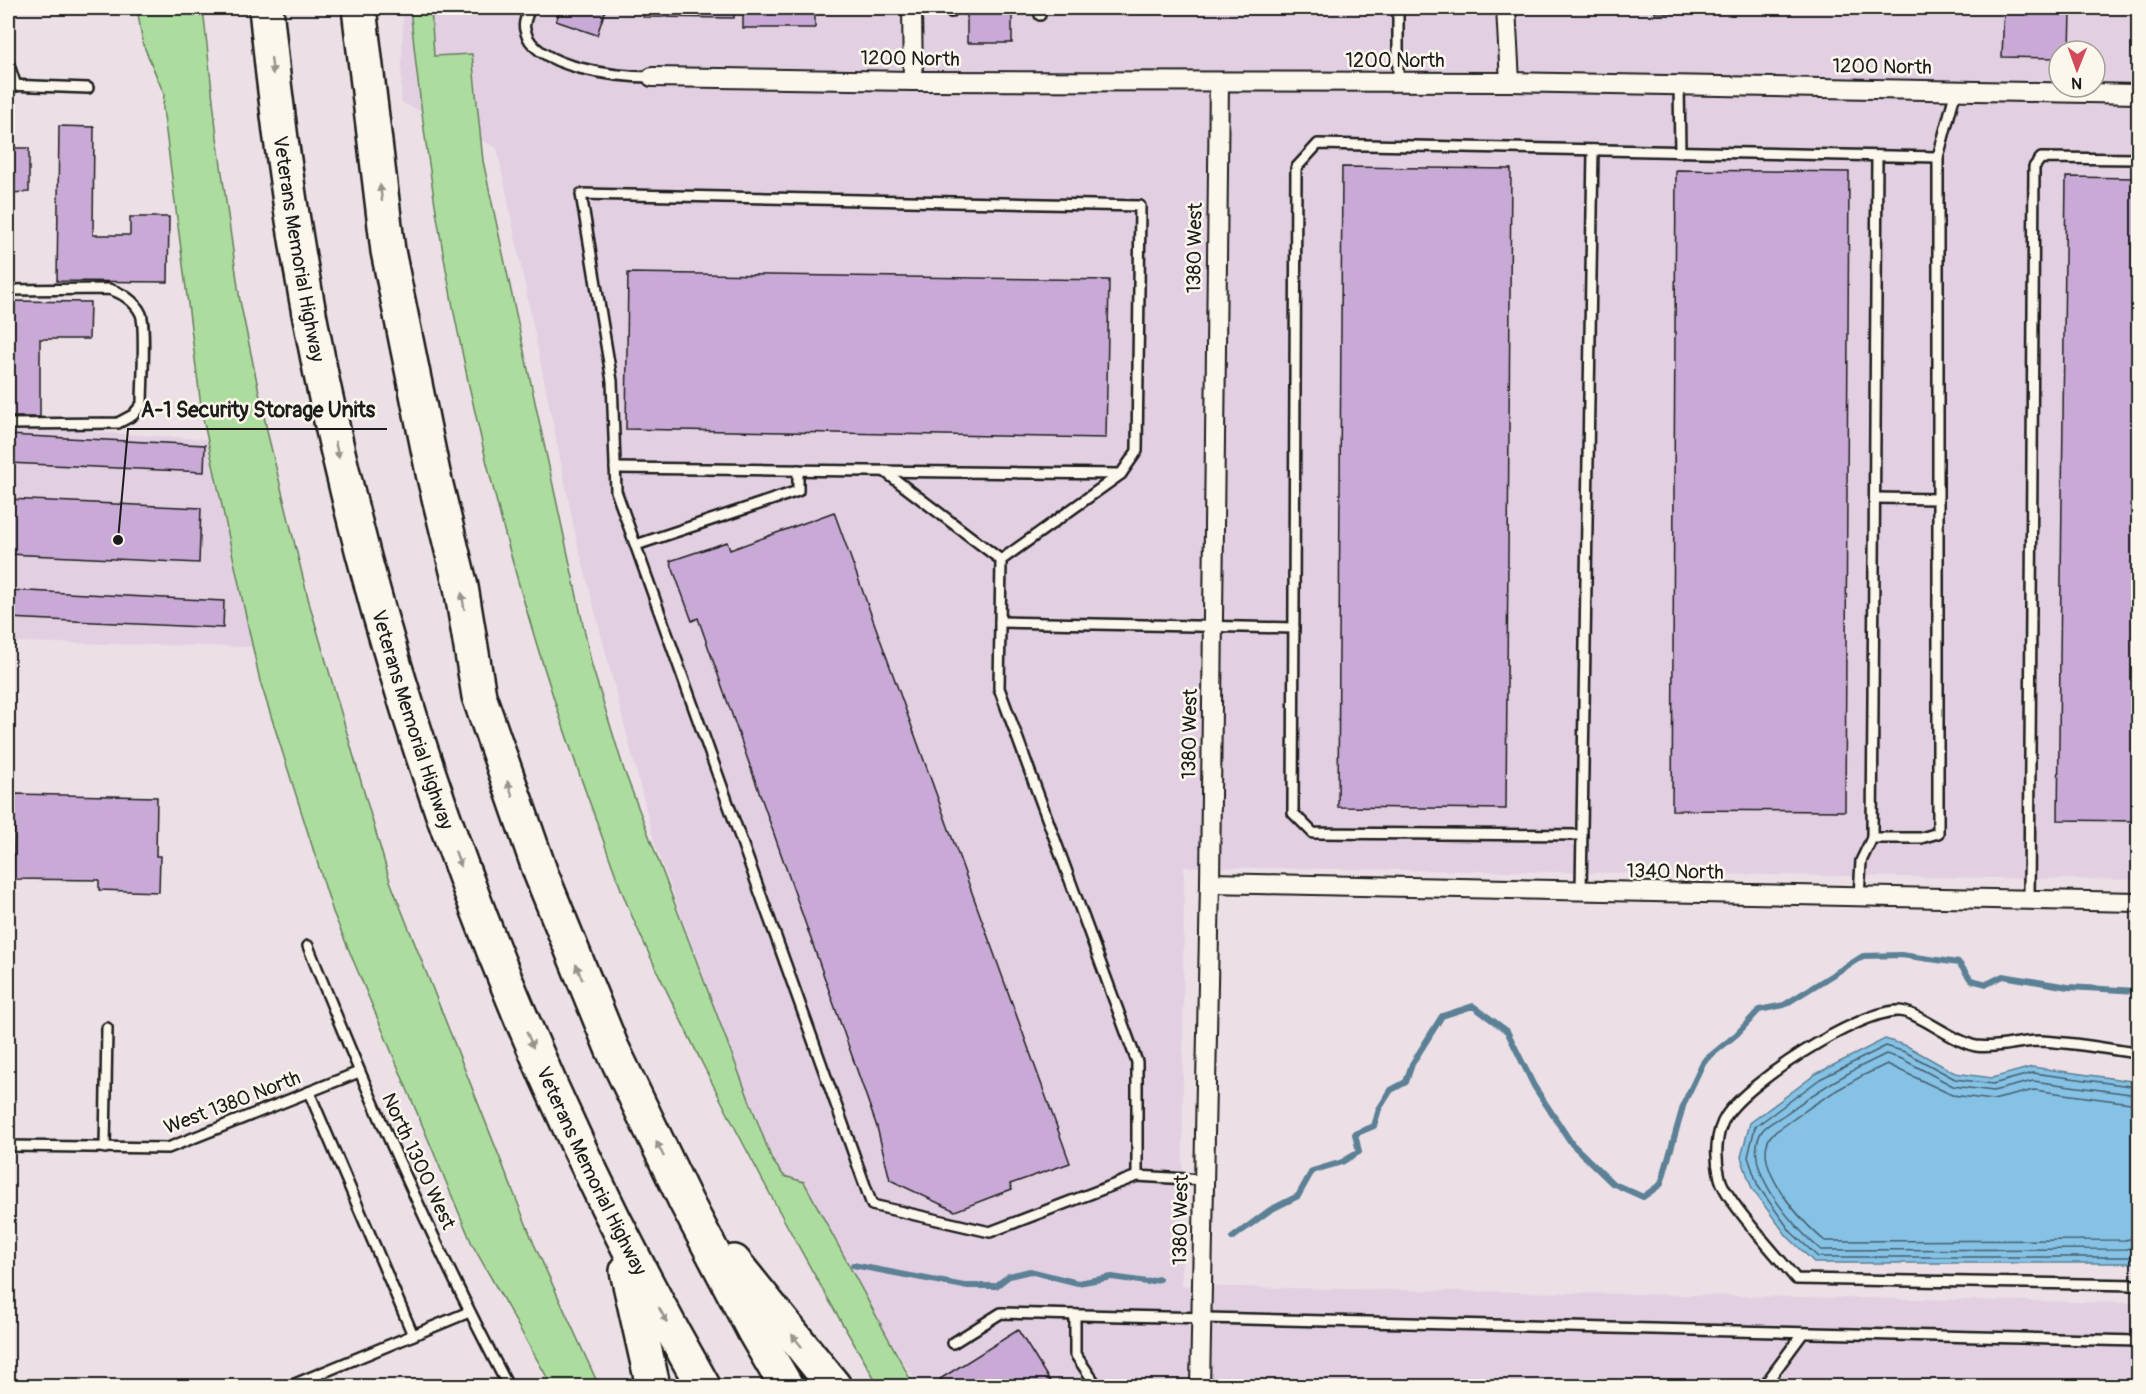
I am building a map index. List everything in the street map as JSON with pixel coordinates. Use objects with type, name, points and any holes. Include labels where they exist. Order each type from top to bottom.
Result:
[{"type":"highway","name":"Veterans Memorial Highway","points":[[266,8],[283,156],[307,303],[330,418],[376,603],[422,755],[481,922],[555,1098],[616,1226],[703,1386]]},
{"type":"highway","points":[[359,8],[388,251],[433,473],[461,587],[479,696],[517,808],[572,955],[612,1048],[686,1202],[754,1333],[786,1386]]},
{"type":"highway","points":[[686,1202],[834,1386]]},
{"type":"highway","points":[[616,1226],[653,1386]]},
{"type":"street","points":[[912,8],[913,81]]},
{"type":"street","points":[[1506,8],[1510,82]]},
{"type":"street","name":"1200 North","points":[[652,77],[913,81],[1510,82],[2139,94]]},
{"type":"street","name":"1380 West","points":[[1200,1386],[1210,884],[1219,82]]},
{"type":"street","name":"1340 North","points":[[1210,884],[2139,902]]},
{"type":"lane","points":[[530,8],[524,28],[528,38],[548,55],[584,71],[652,77]]},
{"type":"lane","points":[[1398,8],[1398,82]]},
{"type":"lane","points":[[8,62],[12,86],[88,88]]},
{"type":"lane","points":[[1679,86],[1680,152]]},
{"type":"lane","points":[[1872,838],[1921,838],[1938,833],[1938,157],[1956,90]]},
{"type":"lane","points":[[1582,835],[1313,833],[1293,813],[1296,168],[1318,144],[1938,157]]},
{"type":"lane","points":[[1581,891],[1593,150]]},
{"type":"lane","points":[[1859,897],[1861,861],[1872,838],[1877,156]]},
{"type":"lane","points":[[2029,901],[2034,166],[2041,158],[2139,159]]},
{"type":"lane","points":[[1001,561],[1121,474],[1137,451],[1140,206],[581,194],[612,381],[616,491],[872,1205],[990,1232],[1137,1176],[1204,1180]]},
{"type":"lane","points":[[8,290],[108,289],[117,291],[130,300],[142,316],[142,404],[133,415],[118,423],[8,424]]},
{"type":"lane","points":[[615,468],[1121,474]]},
{"type":"lane","points":[[636,545],[798,491],[798,470]]},
{"type":"lane","points":[[884,471],[1001,561]]},
{"type":"lane","points":[[1875,498],[1938,499]]},
{"type":"lane","points":[[1001,561],[999,688],[1137,1062],[1137,1176]]},
{"type":"lane","points":[[1000,622],[1294,628]]},
{"type":"lane","name":"North 1300 West","points":[[308,946],[359,1072],[469,1312],[508,1386]]},
{"type":"lane","points":[[2139,1053],[2038,1041],[1976,1046],[1900,1010],[1873,1014],[1822,1038],[1743,1097],[1726,1116],[1719,1133],[1718,1159],[1720,1180],[1745,1216],[1797,1279],[2139,1285]]},
{"type":"lane","points":[[105,1148],[107,1028]]},
{"type":"lane","name":"West 1380 North","points":[[8,1146],[168,1148],[359,1072]]},
{"type":"lane","points":[[309,1092],[413,1335]]},
{"type":"lane","points":[[290,1386],[469,1312]]},
{"type":"lane","points":[[953,1343],[1001,1313],[2139,1341]]},
{"type":"lane","points":[[1075,1315],[1075,1354],[1097,1386]]},
{"type":"lane","points":[[1764,1386],[1803,1333]]},
{"type":"shaded area","points":[[403,8],[2138,8],[2138,880],[1184,867],[1182,1286],[2138,1303],[2138,1386],[919,1386],[770,1158],[655,844],[576,538],[497,148],[401,102]]},
{"type":"shaded area","points":[[8,427],[206,439],[252,647],[8,642]]},
{"type":"green space","points":[[137,8],[203,8],[217,137],[240,301],[268,435],[310,606],[390,881],[534,1244],[599,1386],[552,1386],[472,1244],[333,912],[260,681],[202,414],[163,108],[164,94],[143,44]]},
{"type":"green space","points":[[410,8],[431,8],[434,56],[472,54],[483,161],[592,666],[624,770],[772,1160],[784,1176],[804,1182],[914,1386],[879,1386],[832,1307],[723,1104],[674,1006],[646,948],[613,868],[555,702],[525,605],[474,409],[453,309],[436,209],[421,109]]},
{"type":"water","points":[[1885,1039],[1907,1046],[1955,1073],[1992,1078],[2032,1067],[2138,1082],[2138,1258],[2133,1263],[1815,1263],[1787,1236],[1752,1189],[1741,1157],[1750,1123],[1816,1074]]},
{"type":"building","points":[[561,8],[606,8],[597,35],[556,21]]},
{"type":"building","points":[[643,8],[734,8],[734,18],[643,17]]},
{"type":"building","points":[[743,8],[815,8],[815,28],[743,28]]},
{"type":"building","points":[[967,8],[1012,8],[1012,43],[967,43]]},
{"type":"building","points":[[1655,8],[1702,8],[1702,14],[1655,13]]},
{"type":"building","points":[[2004,8],[2035,8],[2035,12],[2071,12],[2070,39],[2047,39],[2047,58],[2002,57]]},
{"type":"building","points":[[59,126],[94,127],[93,235],[130,235],[130,217],[169,217],[168,282],[57,281]]},
{"type":"building","points":[[8,148],[29,148],[29,192],[8,193]]},
{"type":"building","points":[[1342,167],[1511,169],[1506,809],[1338,807]]},
{"type":"building","points":[[1676,170],[1849,172],[1845,811],[1672,810]]},
{"type":"building","points":[[2066,177],[2138,178],[2138,821],[2058,820]]},
{"type":"building","points":[[628,273],[1109,280],[1106,438],[626,429]]},
{"type":"building","points":[[8,301],[90,302],[89,339],[40,339],[40,417],[8,417]]},
{"type":"building","points":[[8,435],[205,445],[204,472],[8,463]]},
{"type":"building","points":[[8,499],[201,508],[199,563],[8,554]]},
{"type":"building","points":[[834,512],[1070,1163],[1010,1184],[1012,1189],[955,1211],[890,1180],[877,1127],[698,618],[692,621],[670,561],[727,542],[730,550]]},
{"type":"building","points":[[8,590],[224,601],[223,628],[8,618]]},
{"type":"building","points":[[15,794],[157,797],[156,856],[160,856],[159,892],[99,890],[99,880],[13,879]]},
{"type":"building","points":[[1018,1330],[1053,1386],[945,1386],[940,1379]]},
{"type":"waterway","points":[[1232,1238],[1270,1210],[1298,1196],[1312,1171],[1342,1162],[1359,1152],[1355,1134],[1374,1126],[1379,1109],[1391,1090],[1406,1082],[1412,1064],[1442,1016],[1473,1006],[1507,1031],[1534,1086],[1572,1144],[1612,1183],[1643,1197],[1661,1184],[1684,1103],[1704,1061],[1737,1034],[1759,1010],[1784,1005],[1863,956],[1901,955],[1959,963],[1971,980],[1987,984],[2003,976],[2068,987],[2138,991]]},
{"type":"waterway","points":[[853,1265],[964,1286],[996,1286],[1009,1276],[1030,1271],[1078,1283],[1112,1277],[1147,1282],[1159,1279]]},
{"type":"place","name":"A-1 Security Storage Units","points":[[118,540]]}]
